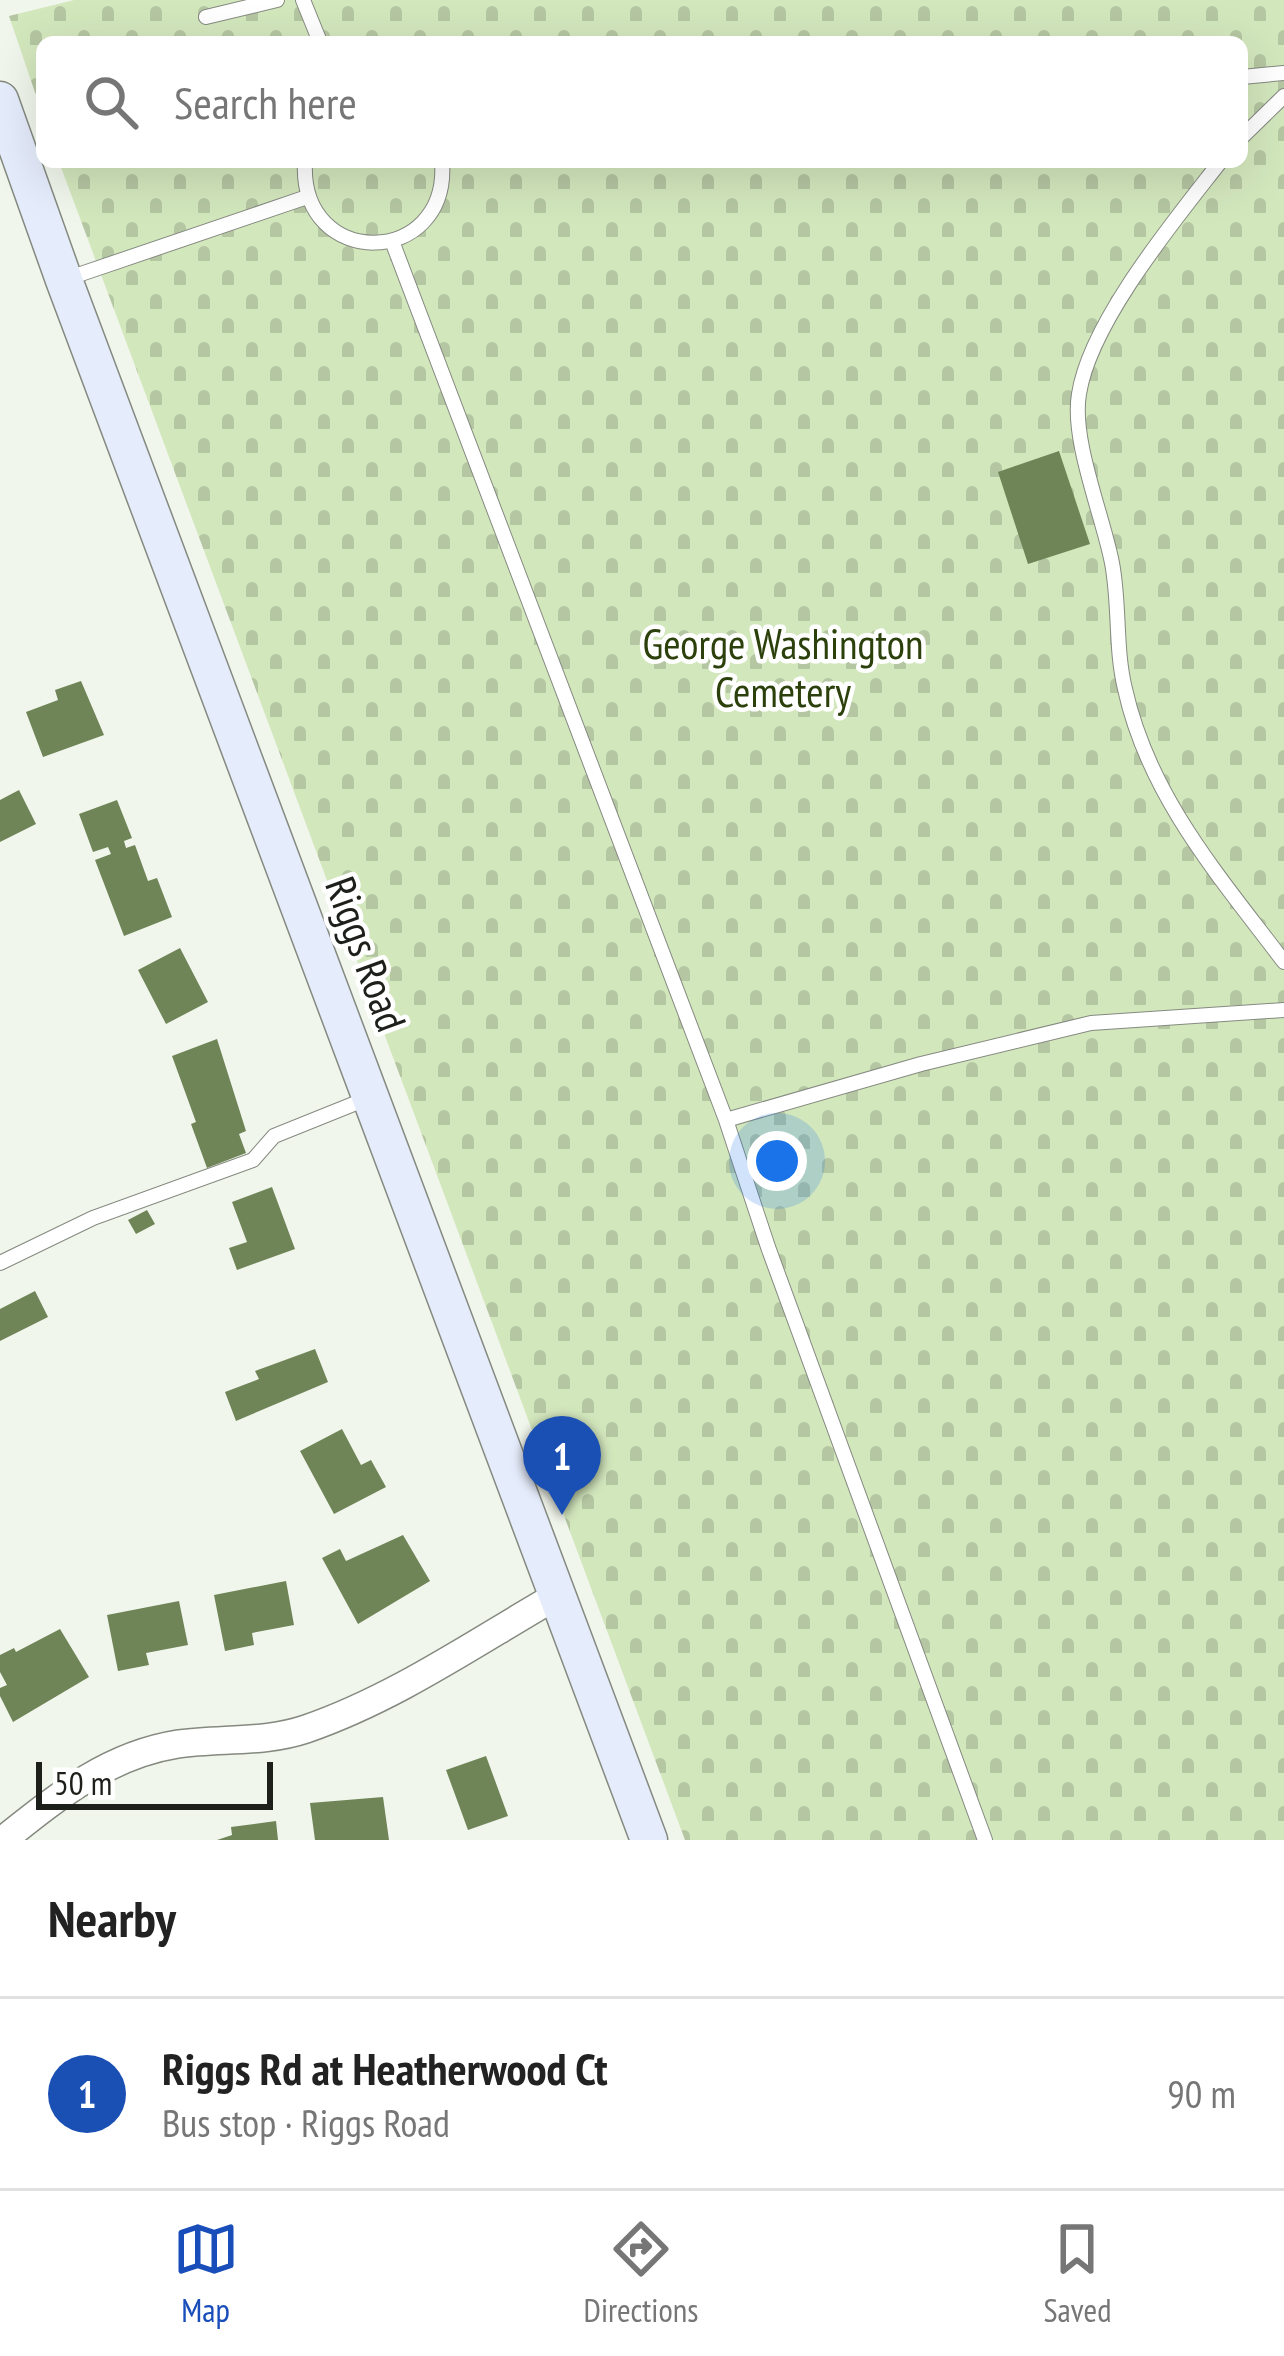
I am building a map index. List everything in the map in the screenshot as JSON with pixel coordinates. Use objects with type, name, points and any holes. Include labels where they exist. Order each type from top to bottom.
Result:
[{"type":"main road","name":"Riggs Road","points":[[0,100],[650,1840]]},
{"type":"street","points":[[3,1840],[100,1769],[180,1744],[270,1737],[312,1726],[383,1696],[558,1594]]},
{"type":"lane","points":[[206,17],[277,0]]},
{"type":"lane","points":[[303,0],[318,36]]},
{"type":"lane","points":[[1248,76],[1284,73]]},
{"type":"lane","points":[[1248,131],[1284,96]]},
{"type":"lane","points":[[305,168],[307,197],[326,226],[358,242],[392,241],[423,224],[440,194],[442,168]]},
{"type":"lane","points":[[1216,168],[1108,321],[1078,397],[1080,428],[1112,563],[1125,692],[1151,767],[1187,835],[1284,962]]},
{"type":"lane","points":[[64,280],[307,197]]},
{"type":"lane","points":[[392,241],[726,1120],[985,1840]]},
{"type":"lane","points":[[726,1120],[921,1064],[1090,1023],[1284,1010]]},
{"type":"lane","points":[[0,1263],[92,1218],[253,1160],[274,1136],[371,1097]]},
{"type":"green space","name":"George Washington Cemetery","points":[[74,0],[1284,0],[1284,1840],[685,1840],[61,168],[1248,168],[1248,36],[36,36],[36,95],[9,16]]},
{"type":"building","points":[[1059,451],[1090,544],[1028,564],[998,472]]},
{"type":"building","points":[[81,681],[104,735],[43,757],[26,712],[58,700],[55,690]]},
{"type":"building","points":[[19,790],[36,824],[0,842],[0,800]]},
{"type":"building","points":[[117,800],[132,838],[124,841],[126,848],[135,845],[148,881],[157,878],[172,917],[124,936],[95,860],[111,854],[108,847],[93,852],[79,814]]},
{"type":"building","points":[[180,948],[208,1002],[166,1024],[138,970]]},
{"type":"building","points":[[217,1039],[246,1131],[239,1134],[246,1153],[207,1168],[172,1056]]},
{"type":"building","points":[[272,1187],[295,1249],[237,1270],[229,1248],[247,1242],[232,1202]]},
{"type":"building","points":[[147,1210],[155,1224],[136,1234],[128,1220]]},
{"type":"building","points":[[35,1291],[48,1317],[0,1341],[0,1309]]},
{"type":"building","points":[[315,1349],[328,1382],[236,1421],[225,1392],[259,1379],[255,1371]]},
{"type":"building","points":[[342,1429],[361,1465],[371,1460],[386,1487],[334,1514],[300,1451]]},
{"type":"building","points":[[403,1535],[430,1581],[358,1624],[322,1558],[340,1549],[346,1561]]},
{"type":"building","points":[[286,1581],[294,1625],[252,1633],[254,1645],[225,1651],[214,1595]]},
{"type":"building","points":[[179,1601],[188,1645],[146,1653],[149,1665],[118,1671],[107,1615]]},
{"type":"building","points":[[60,1629],[89,1677],[13,1722],[0,1696],[0,1688],[7,1685],[0,1672],[0,1655],[14,1648],[16,1652]]},
{"type":"building","points":[[486,1756],[508,1816],[468,1830],[446,1770]]},
{"type":"building","points":[[383,1797],[389,1840],[315,1840],[310,1803]]},
{"type":"building","points":[[276,1821],[278,1840],[217,1840],[232,1835],[231,1827]]},
{"type":"place","name":"Riggs Rd at Heatherwood Ct","points":[[562,1515]]}]
